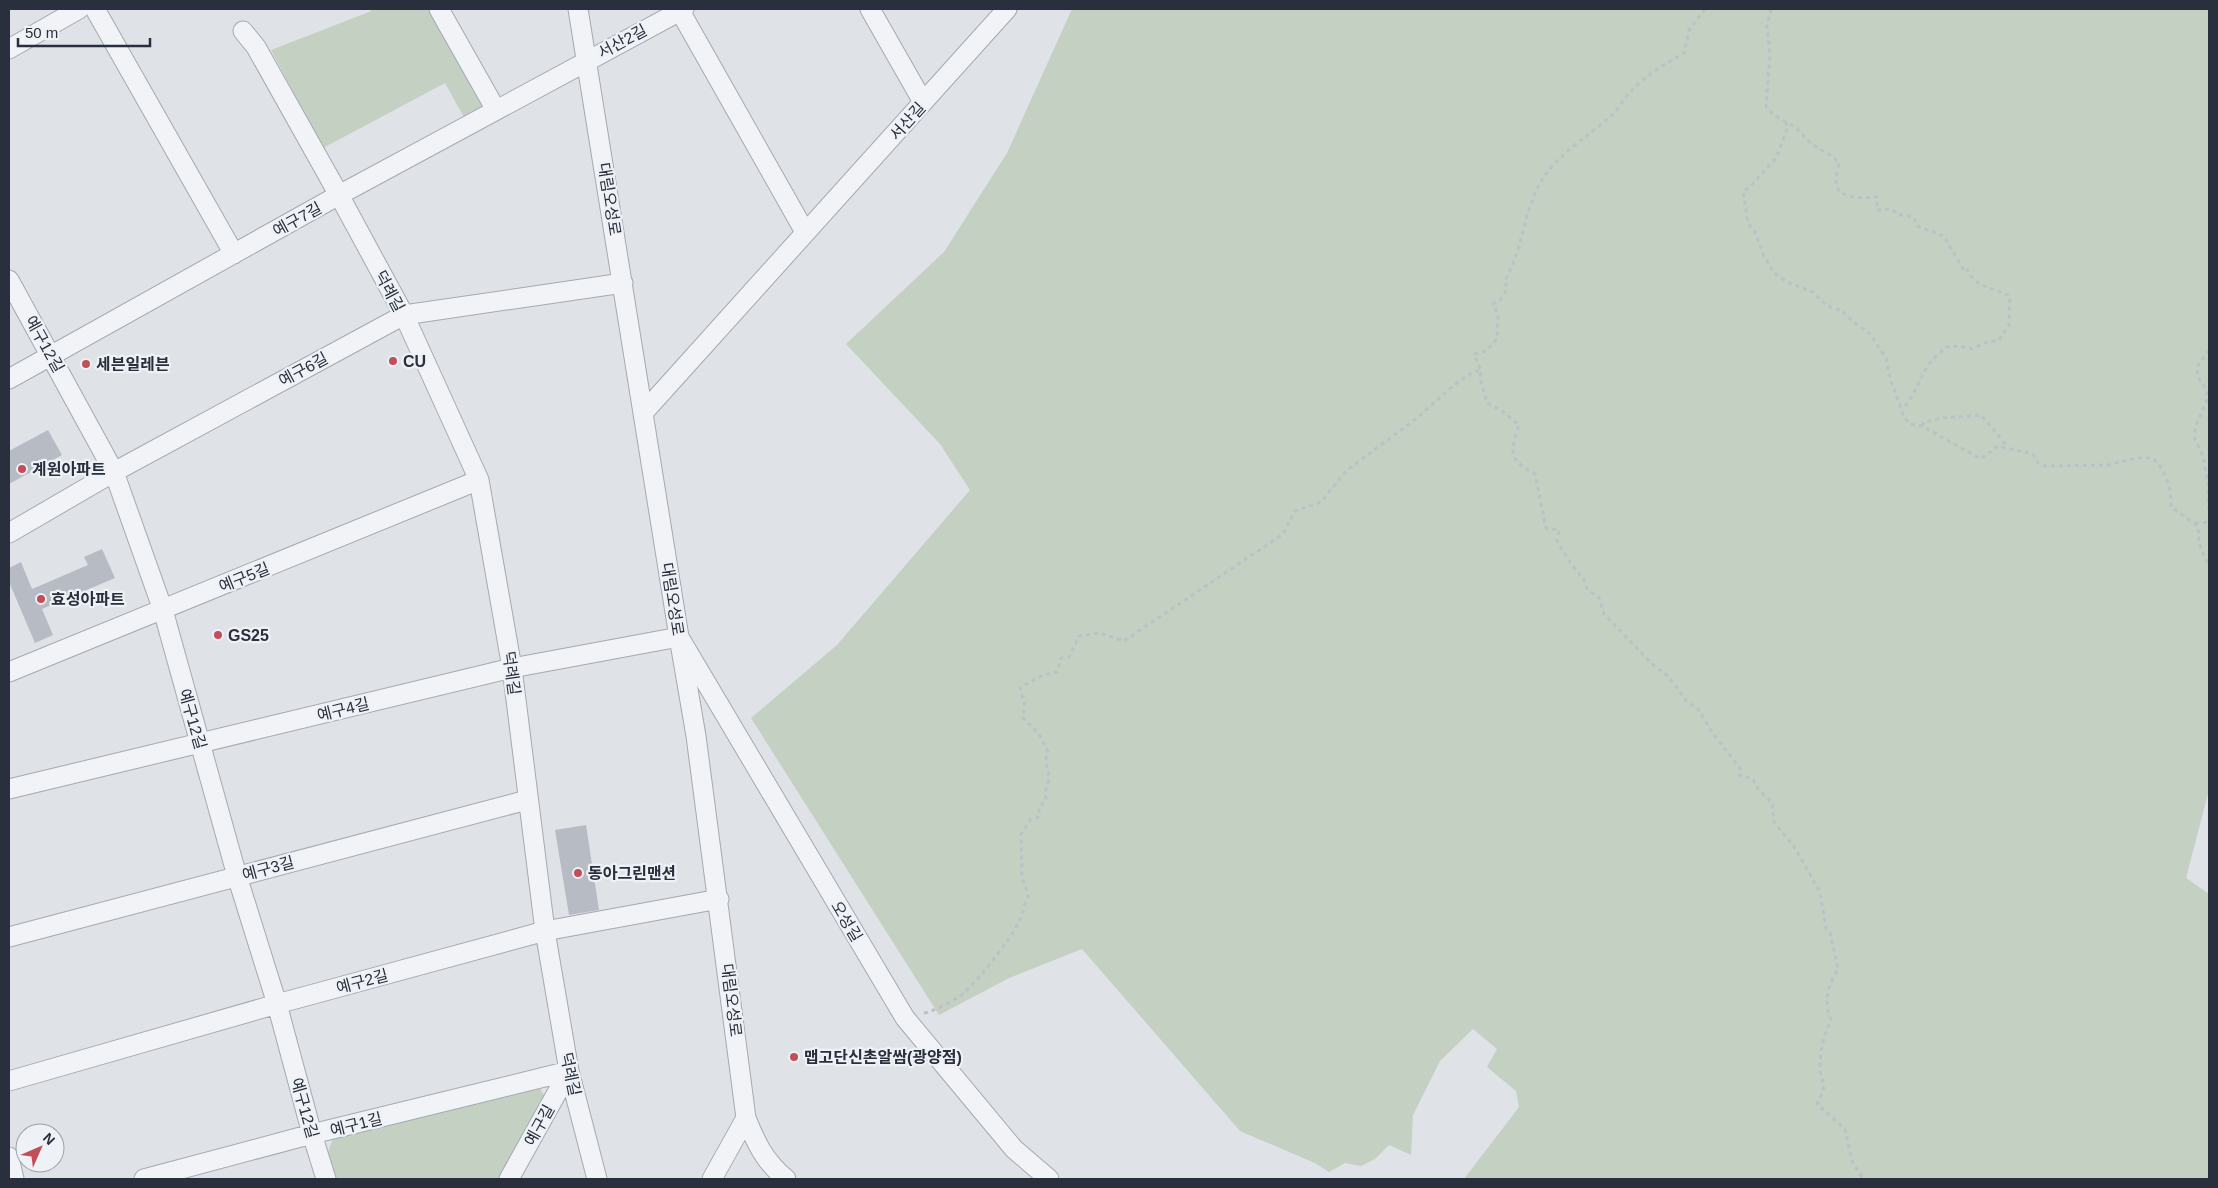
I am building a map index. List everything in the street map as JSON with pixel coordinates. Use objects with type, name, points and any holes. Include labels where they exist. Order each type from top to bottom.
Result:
[{"type":"street","points":[[9,49],[79,9]]},
{"type":"street","points":[[95,9],[234,254]]},
{"type":"street","points":[[439,9],[496,110]]},
{"type":"street","name":"대림오성로","points":[[578,9],[696,736],[719,899],[746,1118],[763,1156],[786,1179]]},
{"type":"street","points":[[870,9],[923,102]]},
{"type":"street","name":"서산길","points":[[644,412],[1007,9]]},
{"type":"street","points":[[682,10],[806,232]]},
{"type":"street","name":"서산2길","points":[[587,60],[682,10]]},
{"type":"street","name":"덕례길","points":[[243,31],[256,47],[404,315],[479,480],[512,668],[527,800],[569,1072],[597,1179]]},
{"type":"street","name":"예구7길","points":[[9,379],[339,195],[587,60]]},
{"type":"street","name":"예구12길","points":[[9,280],[114,472],[163,610],[237,876],[277,1004],[326,1179]]},
{"type":"street","name":"예구6길","points":[[9,533],[114,472],[404,315],[623,283]]},
{"type":"street","name":"예구5길","points":[[9,672],[479,480]]},
{"type":"street","name":"예구4길","points":[[9,789],[512,668],[679,637]]},
{"type":"street","name":"오성길","points":[[679,637],[905,1018],[1014,1149],[1049,1179]]},
{"type":"street","name":"예구3길","points":[[9,937],[527,800]]},
{"type":"street","name":"예구2길","points":[[9,1080],[277,1004],[546,932],[719,899]]},
{"type":"street","name":"예구1길","points":[[144,1179],[312,1134],[569,1072]]},
{"type":"street","name":"예구길","points":[[509,1179],[569,1072]]},
{"type":"street","points":[[712,1179],[746,1118]]},
{"type":"street","points":[[9,1157],[14,1179]]},
{"type":"path","points":[[1705,9],[1689,30],[1684,53],[1653,72],[1631,91],[1613,113],[1581,142],[1567,150],[1540,183],[1529,207],[1516,255],[1505,280],[1507,290],[1500,300],[1493,304],[1498,315],[1497,339],[1486,351],[1474,354],[1481,370],[1480,378],[1487,403],[1502,410],[1519,425],[1511,450],[1513,457],[1522,467],[1535,474],[1546,528],[1559,530],[1557,542],[1571,564],[1583,578],[1587,589],[1599,598],[1604,614],[1652,664],[1669,677],[1687,702],[1698,709],[1714,735],[1740,768],[1739,775],[1753,779],[1758,789],[1772,803],[1774,822],[1795,848],[1820,892],[1826,928],[1830,932],[1838,969],[1830,983],[1827,997],[1826,1009],[1831,1020],[1824,1034],[1820,1066],[1824,1090],[1817,1104],[1845,1130],[1852,1161],[1864,1179]]},
{"type":"path","points":[[1771,9],[1767,26],[1770,55],[1766,106],[1770,111],[1792,126],[1810,143],[1835,158],[1839,163],[1835,181],[1837,188],[1843,193],[1858,199],[1877,197],[1877,210],[1891,210],[1899,215],[1906,214],[1914,218],[1917,226],[1944,236],[1963,269],[1966,267],[1970,278],[1985,287],[2010,296],[2009,325],[1999,340],[1984,343],[1972,349],[1960,346],[1946,347],[1927,367],[1922,381],[1914,391],[1912,399],[1902,409]]},
{"type":"path","points":[[1785,122],[1788,127],[1776,158],[1750,187],[1743,191],[1748,224],[1755,232],[1764,256],[1774,273],[1787,282],[1813,292],[1827,306],[1843,311],[1846,316],[1870,334],[1886,358],[1890,378],[1904,417],[1910,424],[1922,426],[1981,459],[1998,446],[2007,446],[2033,454],[2038,463],[2045,466],[2108,464],[2136,458],[2152,458],[2163,468],[2172,498],[2171,507],[2195,524],[2200,535],[2198,541],[2209,566]]},
{"type":"path","points":[[2209,350],[2198,365],[2197,376],[2207,390],[2207,400],[2196,428],[2195,438],[2203,456],[2208,483],[2209,513]]},
{"type":"path","points":[[919,1012],[925,1014],[964,994],[986,969],[1020,921],[1022,908],[1028,896],[1022,876],[1021,834],[1031,819],[1039,817],[1040,808],[1046,799],[1044,788],[1048,778],[1044,760],[1048,752],[1038,734],[1022,717],[1025,706],[1020,688],[1042,674],[1057,672],[1061,658],[1069,657],[1079,636],[1100,633],[1124,641],[1284,534],[1295,511],[1321,502],[1346,471],[1417,418],[1454,385],[1474,371],[1481,370]]},
{"type":"path","points":[[1922,426],[1924,422],[1942,418],[1981,415],[2007,446]]},
{"type":"path","points":[[2192,522],[2209,522]]},
{"type":"green space","points":[[373,9],[432,9],[488,104],[464,117],[445,83],[323,148],[271,50]]},
{"type":"green space","points":[[1072,9],[2209,9],[2209,790],[2186,878],[2209,894],[2209,1179],[1464,1179],[1519,1107],[1516,1091],[1487,1067],[1497,1049],[1473,1029],[1440,1061],[1413,1115],[1411,1155],[1389,1145],[1375,1159],[1361,1166],[1345,1163],[1329,1172],[1315,1163],[1240,1131],[1082,949],[1009,978],[939,1015],[751,718],[837,645],[970,490],[940,444],[846,344],[944,252],[1007,153]]},
{"type":"green space","points":[[538,1085],[545,1097],[502,1179],[336,1179],[328,1152],[333,1138]]},
{"type":"building","name":"계원아파트","points":[[48,430],[62,455],[9,484],[9,451]]},
{"type":"building","name":"효성아파트","points":[[102,549],[115,578],[42,609],[53,635],[35,643],[9,582],[9,568],[21,562],[32,589],[88,565],[84,557]]},
{"type":"building","name":"동아그린맨션","points":[[586,825],[599,910],[569,915],[555,830]]},
{"type":"place","name":"CU","points":[[393,361]]},
{"type":"place","name":"세븐일레븐","points":[[86,364]]},
{"type":"place","name":"계원아파트","points":[[22,469]]},
{"type":"place","name":"효성아파트","points":[[41,599]]},
{"type":"place","name":"GS25","points":[[218,635]]},
{"type":"place","name":"동아그린맨션","points":[[578,873]]},
{"type":"place","name":"맵고단신촌알쌈(광양점)","points":[[794,1057]]}]
